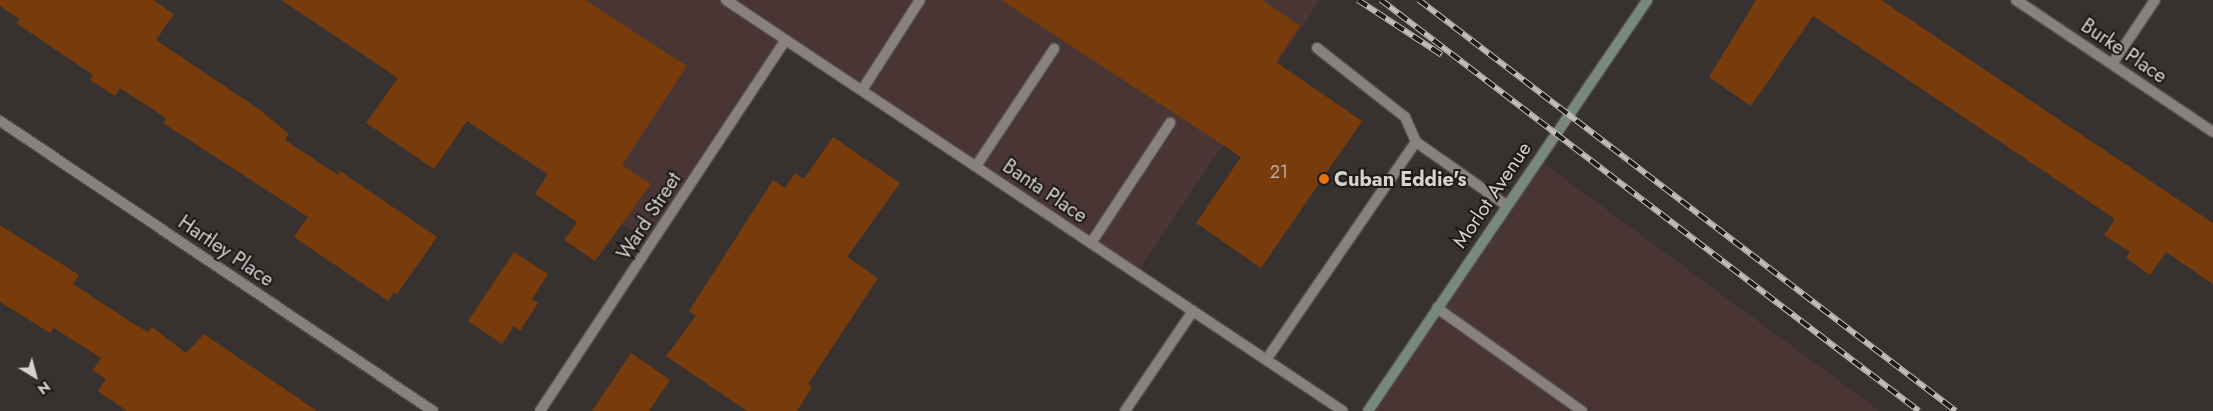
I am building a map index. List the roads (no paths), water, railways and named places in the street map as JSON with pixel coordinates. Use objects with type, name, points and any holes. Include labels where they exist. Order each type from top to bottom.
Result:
[{"type":"street","name":"Banta Place","points":[[726,0],[1343,411]]},
{"type":"street","points":[[862,90],[920,0]]},
{"type":"street","name":"Morlot Avenue","points":[[1368,411],[1506,205],[1647,0]]},
{"type":"street","name":"Burke Place","points":[[2016,0],[2213,132]]},
{"type":"street","points":[[2112,64],[2154,0]]},
{"type":"street","name":"Ward Street","points":[[540,411],[786,40]]},
{"type":"street","points":[[1317,48],[1405,117],[1416,142],[1506,205]]},
{"type":"street","points":[[976,166],[1054,49]]},
{"type":"street","name":"Hartley Place","points":[[0,121],[433,411]]},
{"type":"street","points":[[1091,243],[1170,123]]},
{"type":"street","points":[[1266,360],[1416,142]]},
{"type":"street","points":[[1437,308],[1582,411]]},
{"type":"street","points":[[1125,411],[1193,311]]},
{"type":"railway","points":[[1358,0],[1442,55]]},
{"type":"railway","points":[[1381,0],[1919,411]]},
{"type":"railway","points":[[1419,0],[1956,411]]},
{"type":"place","name":"Cuban Eddie's","points":[[1324,179]]}]
